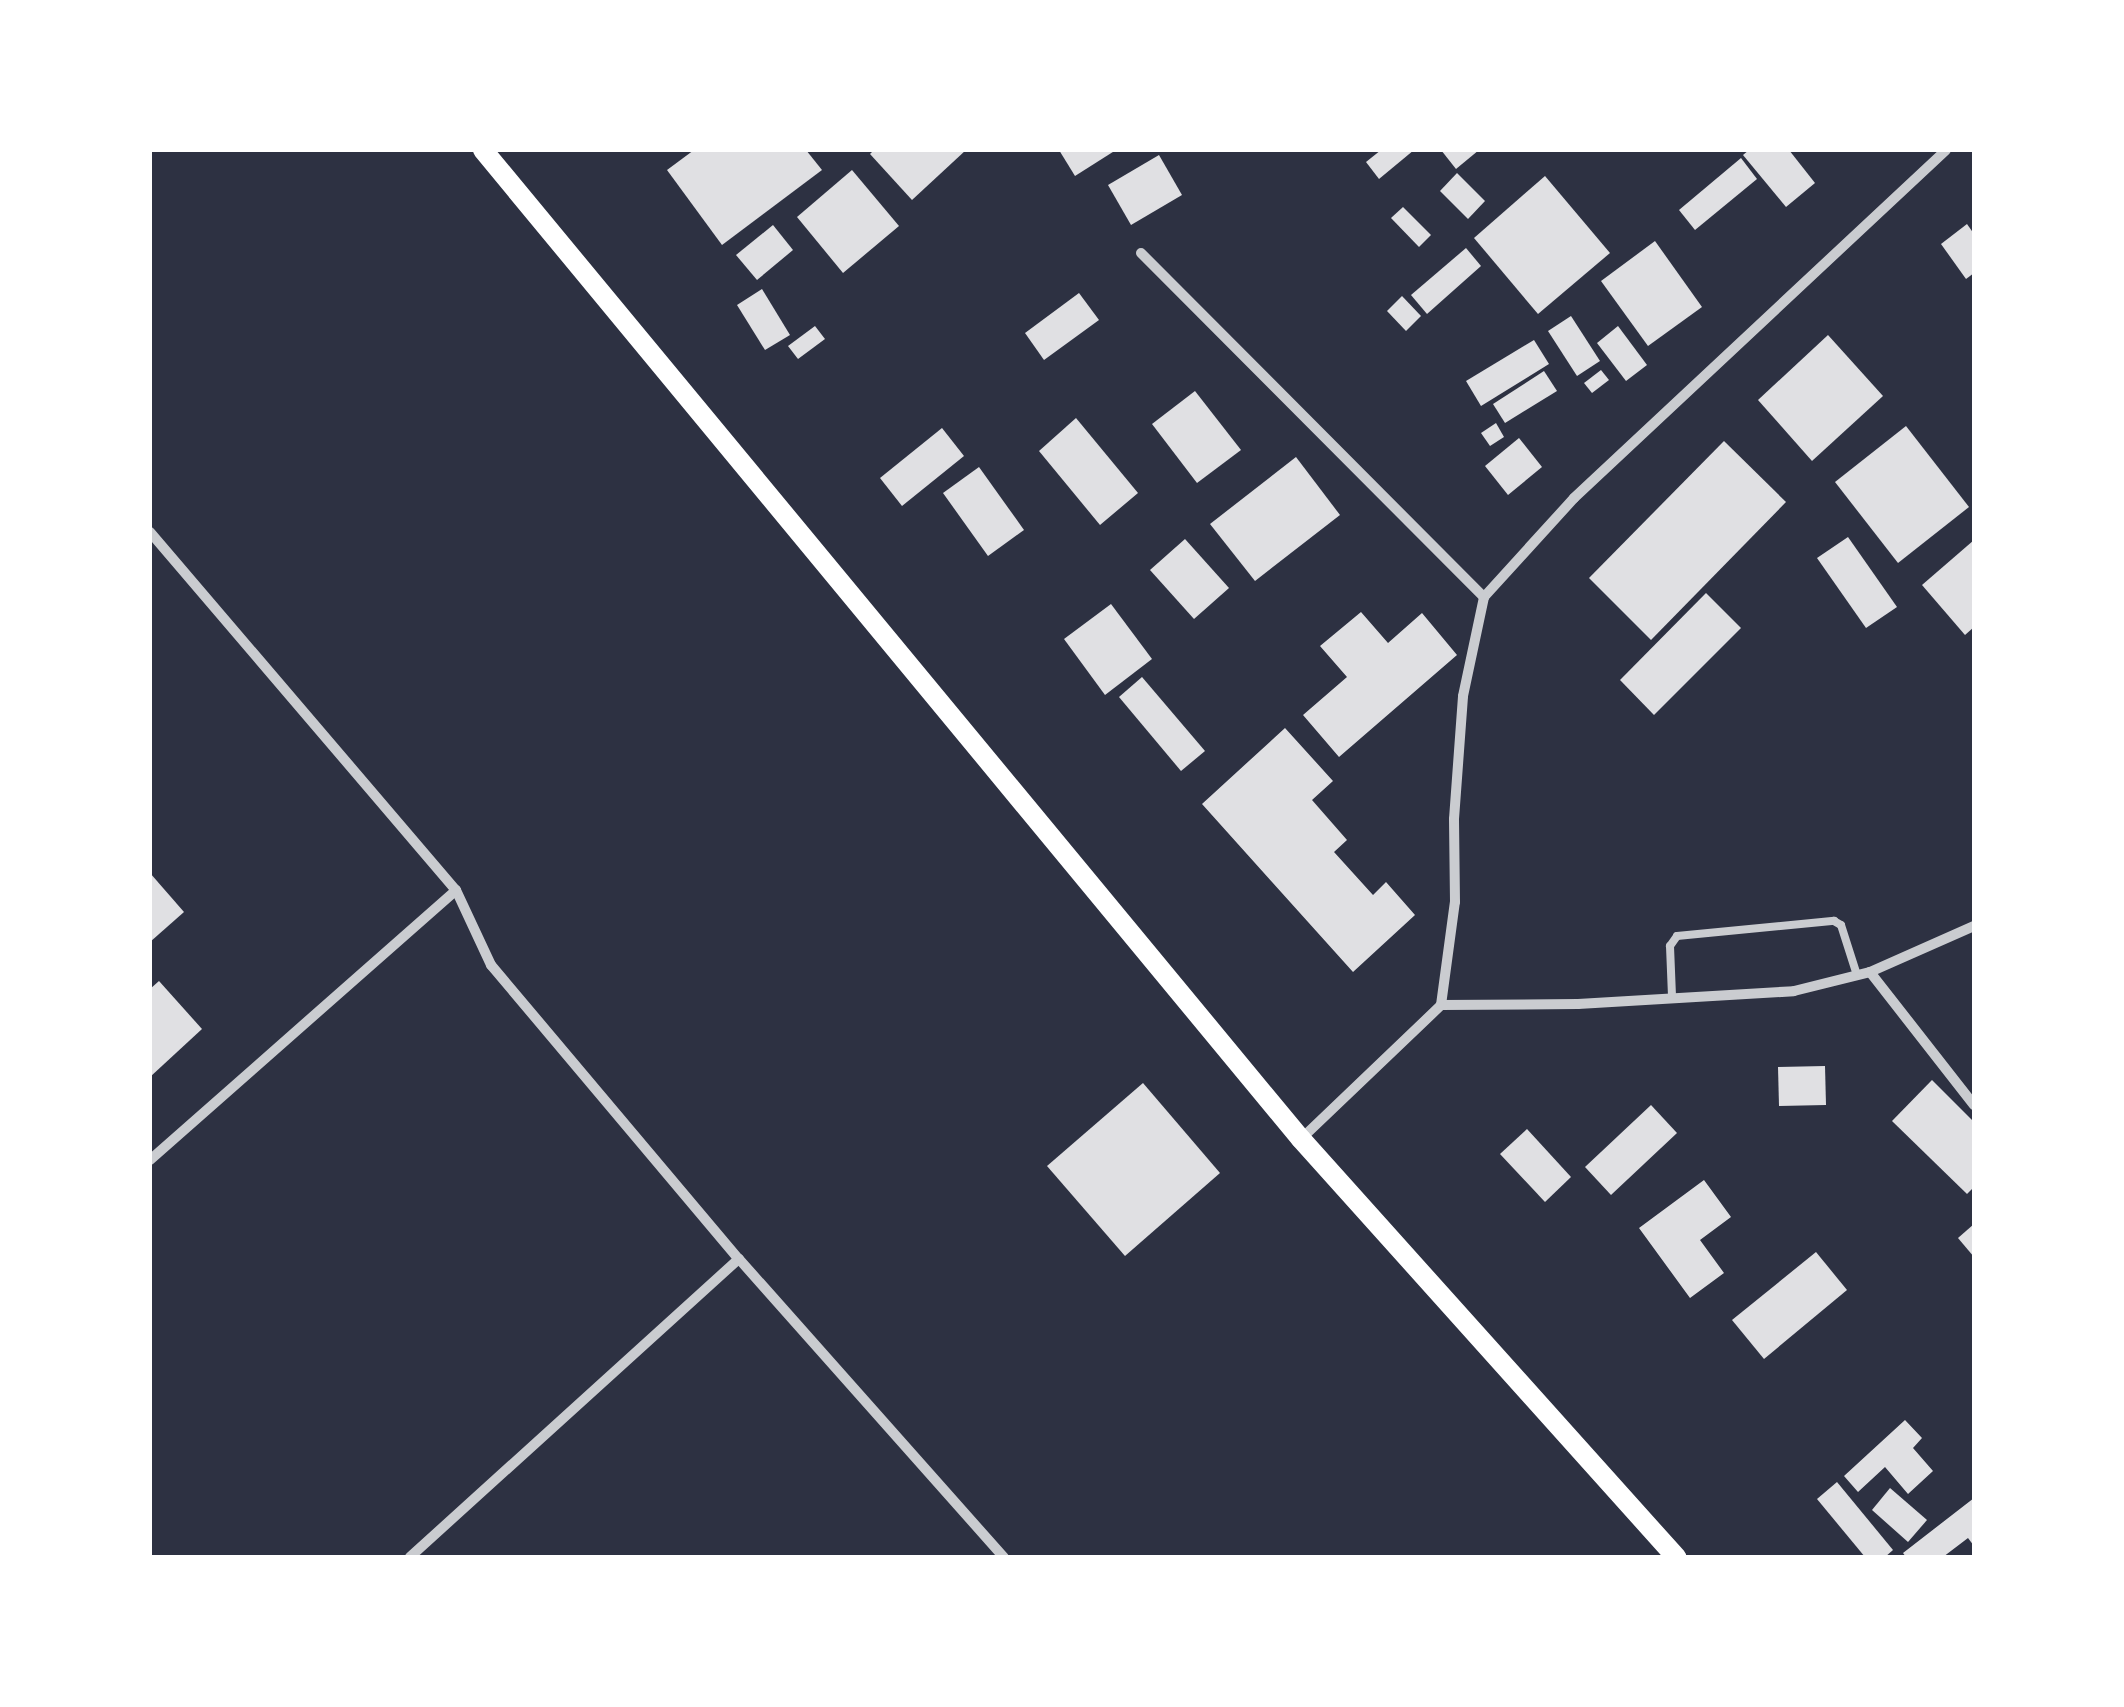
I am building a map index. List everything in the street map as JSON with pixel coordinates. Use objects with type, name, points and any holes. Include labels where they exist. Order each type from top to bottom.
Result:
[{"type":"main road","points":[[492,153],[1301,1140],[1676,1557]]},
{"type":"street","points":[[1301,1140],[1441,1004],[1455,902],[1454,818],[1463,696],[1484,597],[1574,498],[1941,152]]},
{"type":"street","points":[[1141,254],[1484,597]]},
{"type":"street","points":[[150,532],[456,890],[491,966],[739,1258],[1004,1557]]},
{"type":"street","points":[[150,1160],[456,890]]},
{"type":"street","points":[[1441,1004],[1578,1004],[1794,991],[1870,972],[1974,926]]},
{"type":"street","points":[[1870,972],[1974,1105]]},
{"type":"street","points":[[410,1557],[739,1258]]},
{"type":"lane","points":[[1672,996],[1670,946],[1677,936],[1834,920],[1841,925],[1857,975]]},
{"type":"building","points":[[694,150],[806,150],[822,170],[722,245],[667,170]]},
{"type":"building","points":[[874,150],[966,150],[912,200],[870,154]]},
{"type":"building","points":[[1059,150],[1116,150],[1075,176]]},
{"type":"building","points":[[1381,150],[1414,150],[1379,179],[1366,162]]},
{"type":"building","points":[[1441,150],[1479,150],[1456,169]]},
{"type":"building","points":[[1749,150],[1789,150],[1815,183],[1786,207],[1743,155]]},
{"type":"building","points":[[1159,155],[1182,195],[1131,225],[1108,185]]},
{"type":"building","points":[[1741,158],[1757,179],[1695,230],[1679,210]]},
{"type":"building","points":[[852,170],[899,226],[843,273],[797,217]]},
{"type":"building","points":[[1457,173],[1485,201],[1468,219],[1440,191]]},
{"type":"building","points":[[1545,176],[1610,253],[1538,314],[1474,238]]},
{"type":"building","points":[[1403,207],[1431,235],[1419,247],[1391,218]]},
{"type":"building","points":[[1967,224],[1974,234],[1974,273],[1966,279],[1941,244]]},
{"type":"building","points":[[773,225],[793,250],[757,280],[736,255]]},
{"type":"building","points":[[1655,241],[1702,307],[1648,346],[1601,281]]},
{"type":"building","points":[[1466,248],[1481,266],[1427,314],[1411,295]]},
{"type":"building","points":[[762,289],[790,335],[765,350],[737,305]]},
{"type":"building","points":[[1079,293],[1099,320],[1044,360],[1025,333]]},
{"type":"building","points":[[1402,296],[1421,316],[1406,331],[1387,311]]},
{"type":"building","points":[[1571,316],[1600,361],[1577,376],[1548,331]]},
{"type":"building","points":[[815,326],[825,339],[798,359],[788,346]]},
{"type":"building","points":[[1618,326],[1647,365],[1626,381],[1597,343]]},
{"type":"building","points":[[1828,335],[1883,396],[1812,461],[1758,400]]},
{"type":"building","points":[[1534,340],[1549,364],[1481,406],[1466,381]]},
{"type":"building","points":[[1601,370],[1609,380],[1592,393],[1584,383]]},
{"type":"building","points":[[1544,371],[1557,391],[1505,423],[1493,404]]},
{"type":"building","points":[[1195,391],[1241,450],[1197,483],[1152,424]]},
{"type":"building","points":[[1076,418],[1138,493],[1100,525],[1039,451]]},
{"type":"building","points":[[1496,423],[1504,437],[1490,446],[1481,433]]},
{"type":"building","points":[[1906,426],[1969,507],[1898,563],[1835,482]]},
{"type":"building","points":[[942,428],[964,456],[902,506],[880,478]]},
{"type":"building","points":[[1519,438],[1542,467],[1508,495],[1485,466]]},
{"type":"building","points":[[1724,441],[1786,502],[1651,640],[1589,578]]},
{"type":"building","points":[[1296,457],[1340,515],[1255,581],[1210,524]]},
{"type":"building","points":[[979,467],[1024,530],[988,556],[943,493]]},
{"type":"building","points":[[1848,537],[1897,607],[1866,628],[1817,558]]},
{"type":"building","points":[[1185,539],[1229,588],[1194,619],[1150,570]]},
{"type":"building","points":[[1974,540],[1974,627],[1965,635],[1922,585]]},
{"type":"building","points":[[1706,593],[1741,628],[1654,715],[1620,680]]},
{"type":"building","points":[[1111,604],[1152,659],[1105,695],[1064,639]]},
{"type":"building","points":[[1361,612],[1388,643],[1422,613],[1457,655],[1339,757],[1303,715],[1347,677],[1320,646]]},
{"type":"building","points":[[1142,677],[1205,751],[1181,771],[1119,697]]},
{"type":"building","points":[[1285,728],[1333,781],[1312,800],[1347,840],[1334,852],[1373,895],[1386,882],[1415,915],[1353,972],[1202,804]]},
{"type":"building","points":[[150,873],[184,912],[150,942]]},
{"type":"building","points":[[159,981],[202,1029],[150,1077],[150,989]]},
{"type":"building","points":[[1825,1066],[1826,1105],[1779,1106],[1778,1067]]},
{"type":"building","points":[[1932,1080],[1974,1122],[1974,1187],[1967,1194],[1892,1121]]},
{"type":"building","points":[[1143,1083],[1220,1173],[1125,1256],[1047,1166]]},
{"type":"building","points":[[1651,1105],[1677,1133],[1611,1195],[1585,1167]]},
{"type":"building","points":[[1527,1129],[1571,1177],[1545,1202],[1500,1154]]},
{"type":"building","points":[[1704,1180],[1731,1217],[1700,1240],[1724,1273],[1690,1298],[1639,1228]]},
{"type":"building","points":[[1974,1224],[1974,1257],[1958,1238]]},
{"type":"building","points":[[1816,1252],[1847,1290],[1764,1359],[1732,1320]]},
{"type":"building","points":[[1905,1420],[1922,1438],[1913,1448],[1933,1471],[1908,1494],[1885,1467],[1858,1492],[1844,1476]]},
{"type":"building","points":[[1837,1482],[1893,1550],[1885,1557],[1865,1557],[1817,1499]]},
{"type":"building","points":[[1890,1488],[1927,1520],[1908,1542],[1872,1510]]},
{"type":"building","points":[[1974,1498],[1974,1546],[1968,1538],[1943,1557],[1906,1557],[1903,1553]]}]
